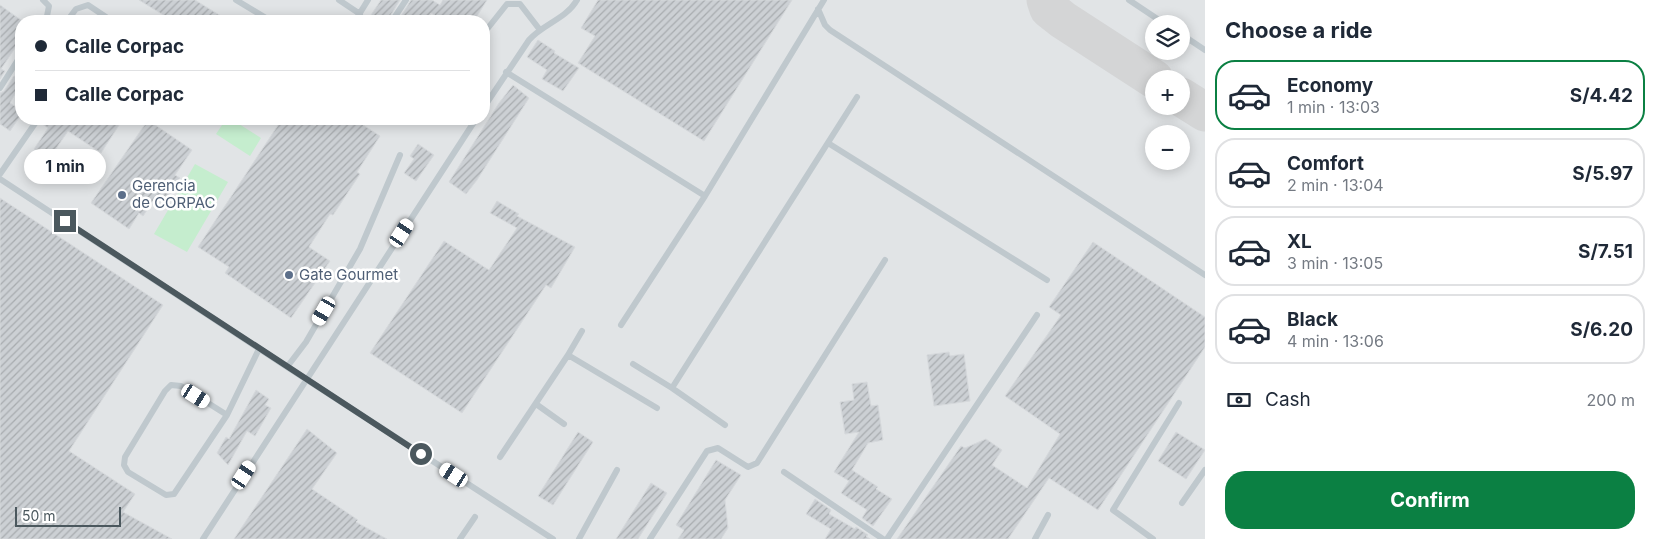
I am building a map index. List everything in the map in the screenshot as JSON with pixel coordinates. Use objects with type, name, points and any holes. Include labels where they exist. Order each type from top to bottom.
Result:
[{"type":"lane","points":[[43,0],[49,6],[47,15]]},
{"type":"lane","points":[[236,0],[261,15]]},
{"type":"lane","points":[[339,0],[360,14],[368,0]]},
{"type":"lane","points":[[396,15],[406,0]]},
{"type":"lane","points":[[490,97],[529,40],[566,12],[577,0]]},
{"type":"lane","points":[[621,325],[705,196],[824,0]]},
{"type":"lane","points":[[1129,0],[1152,15]]},
{"type":"lane","points":[[490,24],[507,4],[520,4],[540,30]]},
{"type":"lane","points":[[72,15],[76,9],[88,5],[103,15]]},
{"type":"lane","points":[[818,9],[825,25],[830,30],[1205,275]]},
{"type":"lane","points":[[1190,40],[1205,50]]},
{"type":"lane","points":[[0,88],[15,64]]},
{"type":"lane","points":[[506,72],[705,196]]},
{"type":"lane","points":[[672,388],[857,98]]},
{"type":"lane","points":[[0,174],[33,125]]},
{"type":"lane","points":[[203,539],[472,125]]},
{"type":"lane","points":[[828,143],[1047,280]]},
{"type":"lane","points":[[287,367],[306,342],[360,249],[400,156]]},
{"type":"lane","points":[[0,179],[306,380],[553,539]]},
{"type":"lane","points":[[650,539],[707,451],[718,448],[745,466],[751,467],[758,463],[885,260]]},
{"type":"lane","points":[[887,539],[1037,315]]},
{"type":"lane","points":[[500,457],[582,331]]},
{"type":"lane","points":[[227,415],[181,386],[172,385],[165,391],[125,457],[124,465],[128,472],[166,494],[174,494],[227,415],[259,349]]},
{"type":"lane","points":[[568,355],[657,408]]},
{"type":"lane","points":[[633,364],[672,388],[725,425]]},
{"type":"lane","points":[[1153,539],[1113,510],[1179,403]]},
{"type":"lane","points":[[536,404],[564,424]]},
{"type":"lane","points":[[579,539],[617,470]]},
{"type":"lane","points":[[1182,503],[1205,470]]},
{"type":"lane","points":[[784,472],[883,539]]},
{"type":"lane","points":[[1035,539],[1048,515]]},
{"type":"lane","points":[[460,539],[475,518]]},
{"type":"shaded area","points":[[0,0],[1205,0],[1205,539],[0,539]]},
{"type":"green space","points":[[222,125],[240,125],[261,138],[250,156],[216,134]]},
{"type":"green space","points":[[195,164],[228,182],[187,252],[154,234]]},
{"type":"building","points":[[139,0],[195,0],[219,15],[163,15]]},
{"type":"building","points":[[381,0],[400,0],[391,15],[371,15]]},
{"type":"building","points":[[411,0],[432,0],[440,5],[443,0],[487,0],[478,15],[434,15],[431,13],[430,15],[402,15]]},
{"type":"building","points":[[598,0],[792,0],[704,141],[578,63],[595,36],[581,28]]},
{"type":"building","points":[[0,5],[15,16],[15,48],[1,69],[5,71],[0,79]]},
{"type":"building","points":[[538,40],[555,51],[554,53],[579,68],[563,91],[542,79],[547,70],[527,57]]},
{"type":"building","points":[[15,77],[15,94],[10,103],[15,106],[15,124],[10,131],[0,124],[0,93],[4,91]]},
{"type":"building","points":[[513,85],[529,98],[477,180],[466,194],[449,182],[485,125],[490,125],[490,117]]},
{"type":"building","points":[[44,125],[119,125],[101,153],[68,131],[49,159],[34,149],[48,128]]},
{"type":"building","points":[[145,125],[155,125],[192,150],[175,175],[180,178],[165,200],[157,195],[143,216],[139,213],[129,229],[91,203]]},
{"type":"building","points":[[278,125],[363,125],[380,136],[357,172],[360,174],[333,215],[330,214],[309,247],[330,261],[291,318],[225,273],[229,267],[198,247]]},
{"type":"building","points":[[418,144],[434,155],[416,181],[404,173],[414,159],[410,156]]},
{"type":"building","points":[[0,198],[163,305],[69,451],[135,494],[123,512],[172,539],[0,539]]},
{"type":"building","points":[[497,201],[519,214],[517,216],[575,247],[551,288],[546,285],[462,413],[370,353],[444,241],[489,270],[517,228],[490,213]]},
{"type":"building","points":[[1093,242],[1205,317],[1205,347],[1098,510],[1049,478],[1008,539],[897,539],[961,446],[965,448],[986,439],[1002,450],[992,465],[1027,488],[1060,434],[1005,396],[1061,315],[1049,307]]},
{"type":"building","points":[[949,352],[950,356],[964,354],[970,401],[934,406],[927,355]]},
{"type":"building","points":[[867,382],[871,406],[878,405],[883,440],[868,443],[852,470],[892,499],[873,526],[862,518],[867,510],[841,493],[849,481],[834,472],[859,432],[845,434],[840,402],[854,400],[852,384]]},
{"type":"building","points":[[256,390],[269,399],[265,405],[271,408],[255,436],[247,431],[228,465],[217,453],[226,437],[229,439]]},
{"type":"building","points":[[307,429],[337,453],[312,489],[358,520],[356,522],[387,539],[234,539]]},
{"type":"building","points":[[578,432],[593,442],[553,505],[538,496]]},
{"type":"building","points":[[1176,432],[1205,450],[1186,479],[1158,461]]},
{"type":"building","points":[[716,460],[741,475],[725,500],[728,528],[721,539],[678,539],[684,530],[676,525]]},
{"type":"building","points":[[651,483],[667,493],[638,539],[616,539]]},
{"type":"building","points":[[815,499],[831,510],[829,514],[855,529],[856,527],[868,535],[866,536],[870,539],[825,539],[831,529],[806,514]]},
{"type":"taxiway","points":[[1046,0],[1049,9],[1063,20],[1145,73]]},
{"type":"taxiway","points":[[1190,103],[1205,112]]},
{"type":"place","name":"Gerencia de CORPAC","points":[[122,195]]},
{"type":"place","name":"Gate Gourmet","points":[[289,275]]},
{"type":"route","points":[[65,221],[296,374],[421,454]]}]
